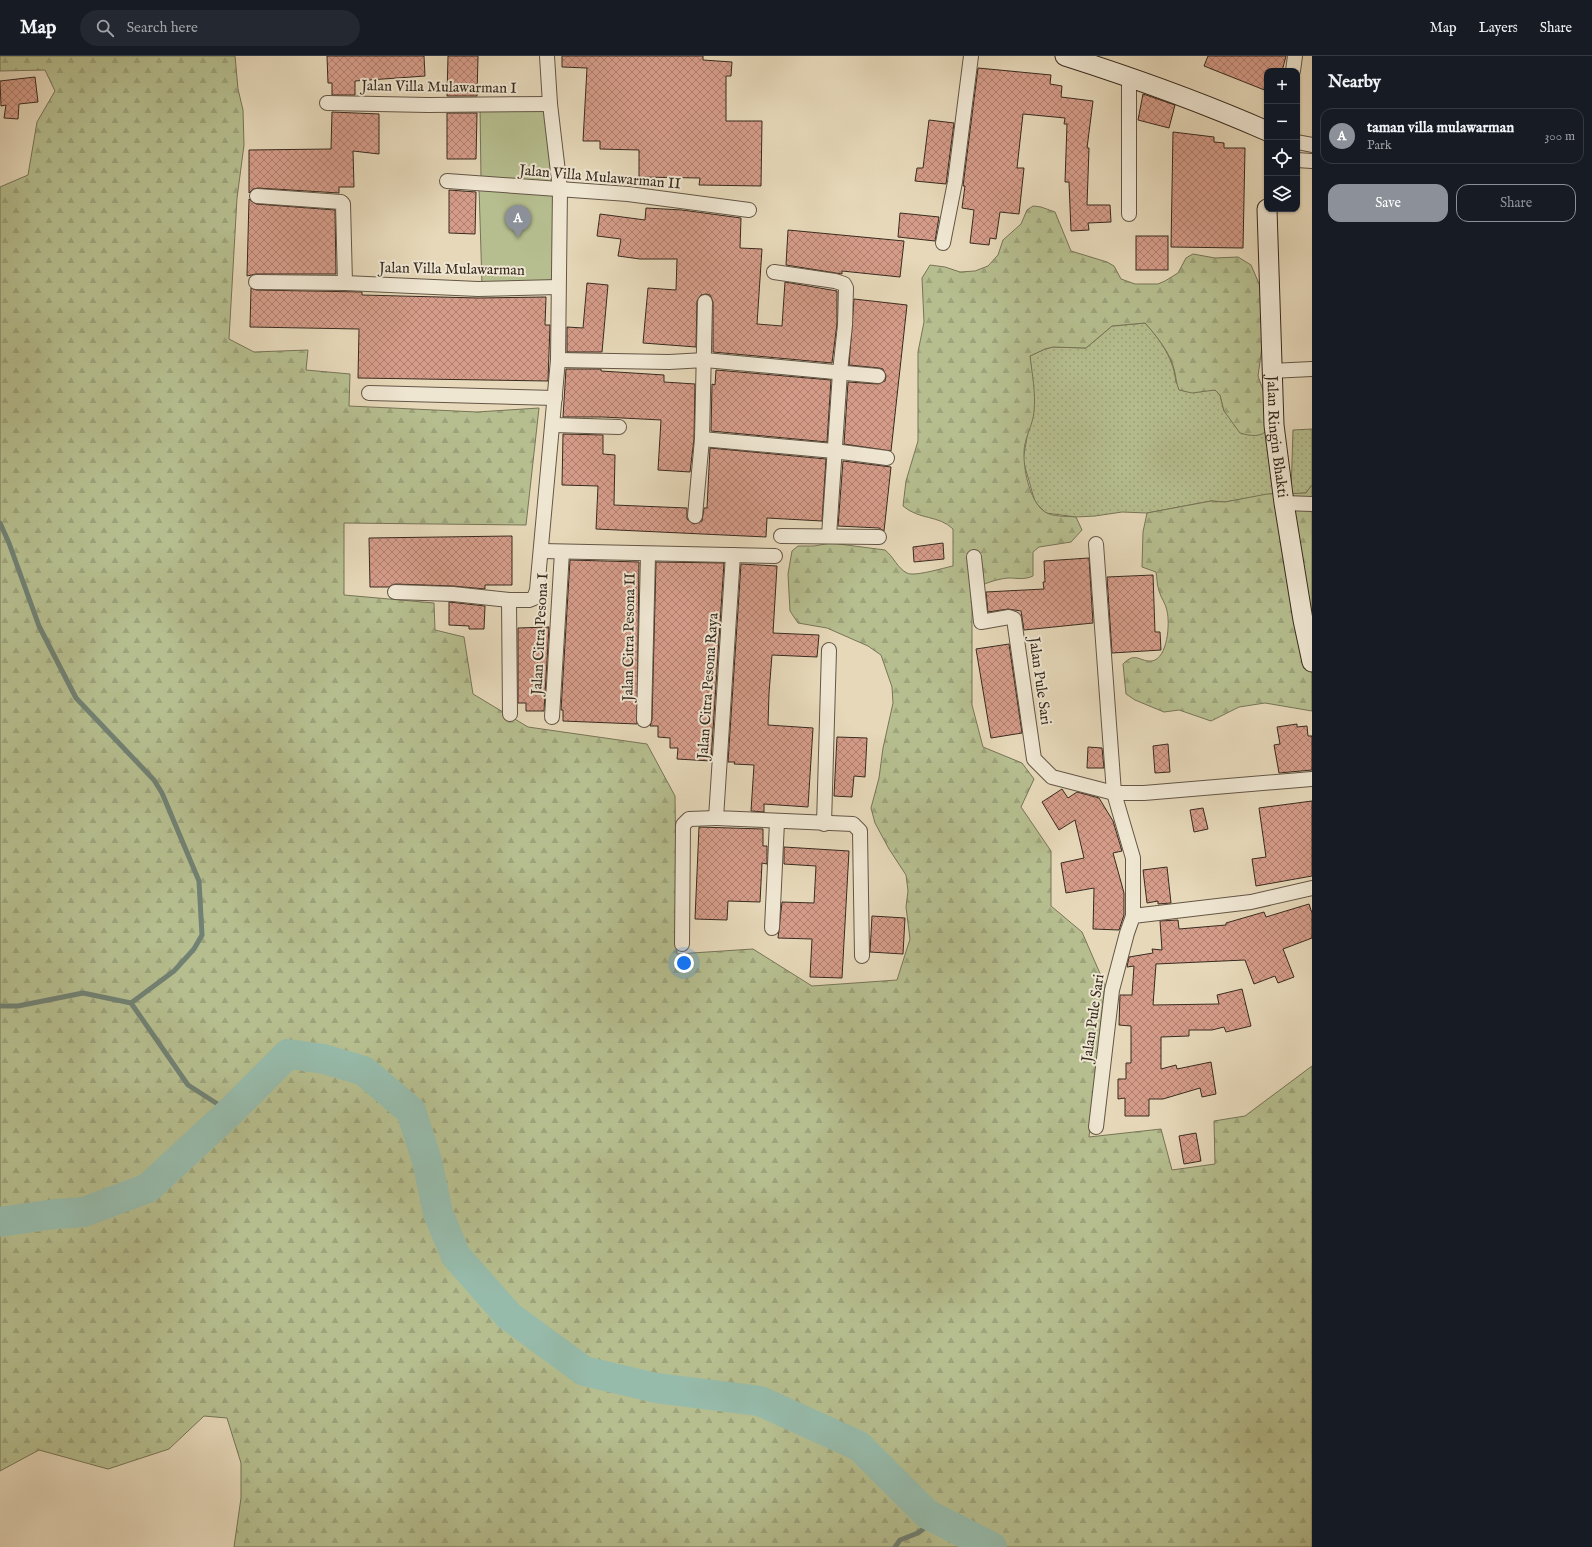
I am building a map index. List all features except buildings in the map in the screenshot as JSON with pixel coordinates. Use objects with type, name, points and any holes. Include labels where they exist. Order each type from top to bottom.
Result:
[{"type":"street","points":[[395,592],[453,594],[510,600],[529,600],[534,598],[537,590],[554,425],[558,360],[560,189],[550,104],[547,56]]},
{"type":"street","points":[[943,243],[955,182],[971,56]]},
{"type":"street","points":[[1065,56],[1130,77],[1215,109],[1264,130]]},
{"type":"street","points":[[1293,68],[1295,56]]},
{"type":"street","points":[[1128,214],[1130,77]]},
{"type":"street","name":"Jalan Villa Mulawarman I","points":[[327,103],[428,105],[550,104]]},
{"type":"street","points":[[1300,143],[1312,145]]},
{"type":"street","points":[[1300,160],[1312,162]]},
{"type":"street","name":"Jalan Villa Mulawarman II","points":[[447,181],[628,194],[749,210]]},
{"type":"street","points":[[256,196],[340,202],[343,204],[345,283]]},
{"type":"street","name":"Jalan Ringin Bhakti","points":[[1267,212],[1274,425],[1284,503],[1307,620],[1312,662]]},
{"type":"street","points":[[774,272],[835,281],[844,284],[847,294],[828,536]]},
{"type":"street","name":"Jalan Villa Mulawarman","points":[[256,282],[345,283],[478,289],[558,287]]},
{"type":"street","points":[[695,516],[702,439],[704,302]]},
{"type":"street","points":[[558,360],[669,362],[704,360],[878,376]]},
{"type":"street","points":[[1272,371],[1312,370]]},
{"type":"street","points":[[369,393],[555,398]]},
{"type":"street","points":[[554,425],[619,427]]},
{"type":"street","points":[[702,439],[834,451],[887,458]]},
{"type":"street","points":[[1284,503],[1312,504]]},
{"type":"street","points":[[781,536],[879,537]]},
{"type":"street","name":"Jalan Pule Sari","points":[[1096,544],[1114,793],[1133,858],[1133,916],[1112,990],[1096,1127]]},
{"type":"street","points":[[542,551],[648,555],[775,556]]},
{"type":"street","name":"Jalan Citra Pesona I","points":[[552,717],[562,552]]},
{"type":"street","name":"Jalan Citra Pesona II","points":[[644,720],[648,555]]},
{"type":"street","name":"Jalan Citra Pesona Raya","points":[[716,818],[733,555]]},
{"type":"street","name":"Jalan Pule Sari","points":[[974,557],[981,622],[1009,617],[1014,619],[1034,759],[1052,777],[1114,793],[1144,793],[1312,779]]},
{"type":"street","points":[[510,600],[510,714]]},
{"type":"street","points":[[824,824],[829,650]]},
{"type":"street","points":[[682,944],[683,825],[689,819],[716,818],[777,822],[853,824],[860,831],[862,956]]},
{"type":"street","points":[[772,928],[777,822]]},
{"type":"street","points":[[1133,916],[1251,902],[1312,888]]},
{"type":"green space","points":[[0,56],[235,56],[238,89],[243,110],[244,145],[237,198],[229,339],[254,352],[308,350],[306,370],[350,374],[349,406],[477,412],[539,408],[526,525],[344,523],[344,595],[434,603],[435,630],[464,637],[473,694],[528,727],[647,744],[675,796],[677,954],[753,949],[812,986],[897,980],[910,939],[906,907],[908,891],[906,875],[889,849],[875,823],[871,808],[879,778],[883,748],[893,703],[892,687],[881,655],[868,646],[827,628],[798,623],[790,611],[788,574],[792,551],[798,546],[814,546],[831,543],[885,550],[901,569],[911,574],[953,566],[953,529],[942,521],[916,514],[903,506],[906,481],[918,441],[918,352],[924,322],[922,278],[930,265],[945,267],[960,272],[975,271],[988,266],[998,255],[1003,240],[1021,224],[1027,210],[1033,206],[1055,212],[1071,251],[1107,262],[1114,266],[1121,279],[1135,284],[1158,284],[1165,281],[1178,273],[1186,258],[1193,254],[1215,258],[1238,257],[1251,265],[1263,293],[1264,333],[1258,376],[1266,398],[1269,429],[1262,434],[1252,435],[1240,433],[1224,411],[1220,395],[1215,390],[1192,393],[1179,390],[1170,357],[1158,338],[1145,323],[1112,326],[1086,348],[1053,347],[1030,356],[1034,384],[1034,405],[1033,416],[1024,452],[1025,471],[1031,491],[1039,507],[1048,514],[1076,517],[1082,530],[1071,542],[1039,547],[1033,552],[1033,576],[1024,578],[999,579],[972,589],[972,705],[983,747],[1022,763],[1034,779],[1021,807],[1051,851],[1051,906],[1082,932],[1105,985],[1089,1137],[1161,1129],[1172,1170],[1215,1164],[1214,1121],[1245,1116],[1312,1066],[1312,1547],[234,1547],[241,1498],[241,1463],[227,1418],[204,1416],[169,1449],[108,1469],[39,1450],[0,1471],[0,187],[28,175],[37,122],[55,91],[45,70],[0,71]]},
{"type":"green space","points":[[544,99],[557,186],[481,180],[480,106]]},
{"type":"green space","points":[[479,187],[557,192],[555,284],[482,285]]},
{"type":"green space","points":[[1145,323],[1161,343],[1170,358],[1176,383],[1200,392],[1207,389],[1215,390],[1220,395],[1224,411],[1269,429],[1273,494],[1225,502],[1211,501],[1147,513],[1122,512],[1076,517],[1046,513],[1035,502],[1023,460],[1034,397],[1030,356],[1053,347],[1086,348],[1112,326]]},
{"type":"green space","points":[[1312,429],[1312,485],[1306,493],[1291,494],[1293,430]]},
{"type":"green space","points":[[1312,485],[1312,711],[1265,703],[1239,707],[1211,721],[1179,710],[1164,712],[1135,700],[1126,694],[1123,664],[1131,658],[1152,661],[1157,658],[1162,654],[1165,647],[1168,631],[1166,606],[1158,589],[1156,572],[1142,567],[1143,532],[1147,513],[1211,501],[1225,502],[1267,494],[1306,493]]},
{"type":"waterway","points":[[0,523],[9,543],[39,626],[76,698],[154,780],[162,793],[199,881],[202,935],[194,949],[174,971],[131,1003]]},
{"type":"waterway","points":[[0,1006],[18,1006],[83,993],[131,1003],[188,1085],[230,1112]]},
{"type":"waterway","points":[[0,1222],[55,1214],[84,1212],[148,1188],[230,1112],[288,1054],[324,1059],[364,1071],[411,1111],[427,1161],[438,1213],[456,1256],[509,1316],[584,1371],[656,1388],[760,1401],[859,1446],[927,1514],[992,1547]]},
{"type":"waterway","points":[[895,1547],[900,1540],[918,1533],[936,1519]]},
{"type":"place","name":"taman villa mulawarman","points":[[518,238]]}]
